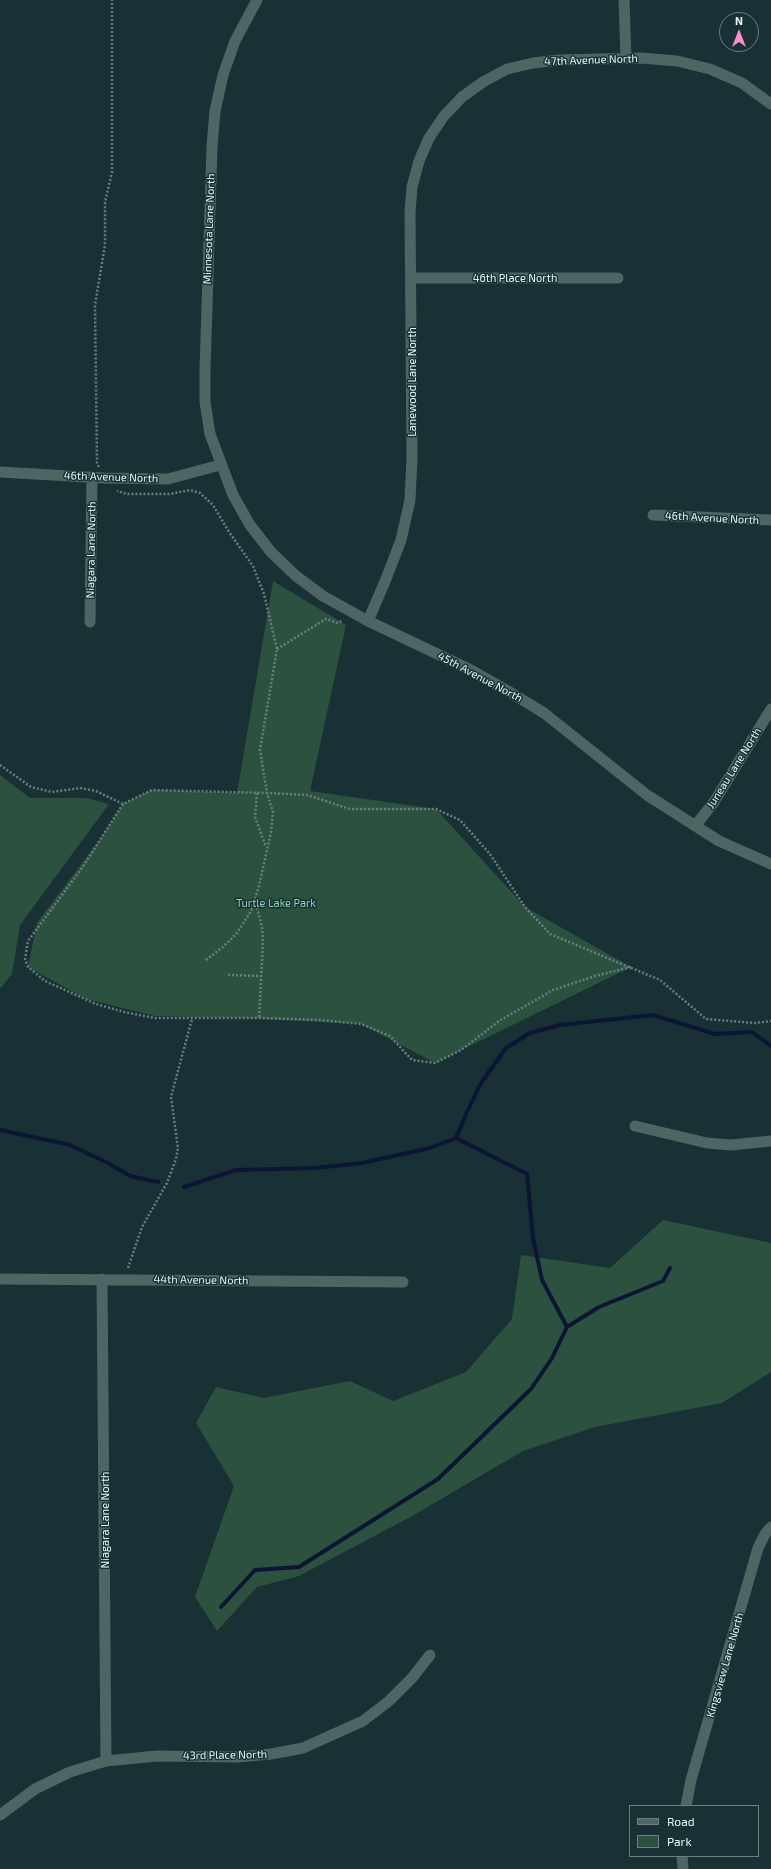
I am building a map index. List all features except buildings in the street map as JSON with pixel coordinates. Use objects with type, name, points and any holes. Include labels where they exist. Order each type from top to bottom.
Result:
[{"type":"street","name":"Minnesota Lane North","points":[[220,465],[210,434],[205,402],[212,147],[215,111],[223,75],[235,40],[256,0]]},
{"type":"street","points":[[624,0],[626,58]]},
{"type":"street","name":"47th Avenue North","points":[[429,138],[444,116],[462,97],[483,82],[507,69],[533,62],[626,58],[677,61],[710,69],[742,83],[771,104]]},
{"type":"street","name":"Lanewood Lane North","points":[[368,621],[401,540],[410,500],[412,458],[410,212],[412,187],[419,161],[429,138]]},
{"type":"street","name":"46th Place North","points":[[411,278],[618,278]]},
{"type":"street","name":"46th Avenue North","points":[[0,472],[104,478],[168,479],[220,465]]},
{"type":"street","name":"45th Avenue North","points":[[220,465],[233,495],[250,525],[271,552],[296,576],[318,592],[368,621],[471,670],[508,690],[544,713],[647,795],[719,841],[771,864]]},
{"type":"street","name":"Niagara Lane North","points":[[90,622],[92,477]]},
{"type":"street","name":"46th Avenue North","points":[[653,515],[771,520]]},
{"type":"street","name":"Juneau Lane North","points":[[695,826],[714,802],[771,709]]},
{"type":"street","points":[[635,1126],[706,1143],[731,1145],[771,1141]]},
{"type":"street","name":"44th Avenue North","points":[[0,1279],[403,1282]]},
{"type":"street","name":"Niagara Lane North","points":[[102,1279],[106,1761]]},
{"type":"street","name":"Kingsview Lane North","points":[[686,1805],[691,1780],[758,1548],[765,1534],[771,1527]]},
{"type":"street","name":"43rd Place North","points":[[0,1815],[35,1789],[70,1772],[106,1761],[157,1756],[238,1757],[271,1754],[303,1748],[363,1721],[389,1701],[412,1678],[430,1655]]},
{"type":"street","points":[[682,1857],[683,1869]]},
{"type":"path","points":[[112,0],[112,172],[105,202],[105,245],[95,305],[97,463],[104,478],[117,492],[127,494],[170,494],[190,490],[200,493],[210,501],[229,532],[253,566],[264,594],[277,649],[260,750],[273,812],[259,886],[251,911],[237,933],[223,947],[206,960]]},
{"type":"path","points":[[277,649],[326,619],[338,623],[353,612]]},
{"type":"path","points":[[0,765],[31,787],[52,792],[80,788],[96,791],[123,804]]},
{"type":"path","points":[[631,966],[553,990],[499,1021],[461,1050],[435,1063],[412,1060],[390,1036],[361,1024],[320,1020],[259,1018],[155,1018],[124,1012],[96,1004],[45,980],[28,968],[25,958],[28,941],[82,868],[123,804],[152,790],[307,795],[350,809],[436,809],[460,820],[490,854],[525,907],[550,934],[631,966],[660,980],[706,1019],[755,1023],[771,1021]]},
{"type":"path","points":[[257,793],[255,817],[266,848]]},
{"type":"path","points":[[255,900],[262,927],[263,942],[259,1018]]},
{"type":"path","points":[[228,976],[261,976]]},
{"type":"path","points":[[124,1279],[142,1226],[167,1183],[176,1159],[178,1148],[171,1097],[192,1019]]},
{"type":"green space","name":"Turtle Lake Park","points":[[273,581],[346,625],[310,791],[436,809],[525,907],[631,967],[435,1063],[361,1024],[247,1018],[155,1016],[86,999],[28,967],[37,923],[101,838],[123,804],[152,790],[237,793]]},
{"type":"green space","points":[[0,775],[30,798],[86,798],[109,804],[20,925],[12,974],[0,989]]},
{"type":"green space","points":[[663,1220],[771,1243],[771,1372],[722,1403],[595,1427],[523,1451],[414,1515],[299,1576],[257,1587],[217,1631],[195,1597],[234,1486],[196,1423],[216,1387],[264,1398],[350,1381],[393,1401],[466,1372],[512,1319],[521,1255],[610,1268]]},
{"type":"waterway","points":[[184,1187],[236,1170],[315,1168],[362,1163],[430,1148],[456,1138],[481,1083],[506,1048],[530,1033],[560,1025],[653,1015],[715,1034],[752,1032],[771,1046]]},
{"type":"waterway","points":[[0,1130],[70,1145],[108,1163],[130,1176],[158,1182]]},
{"type":"waterway","points":[[221,1607],[255,1570],[299,1567],[438,1479],[531,1389],[552,1358],[567,1327],[542,1280],[533,1238],[527,1174],[456,1138]]},
{"type":"waterway","points":[[567,1327],[599,1307],[663,1281],[670,1268]]}]
